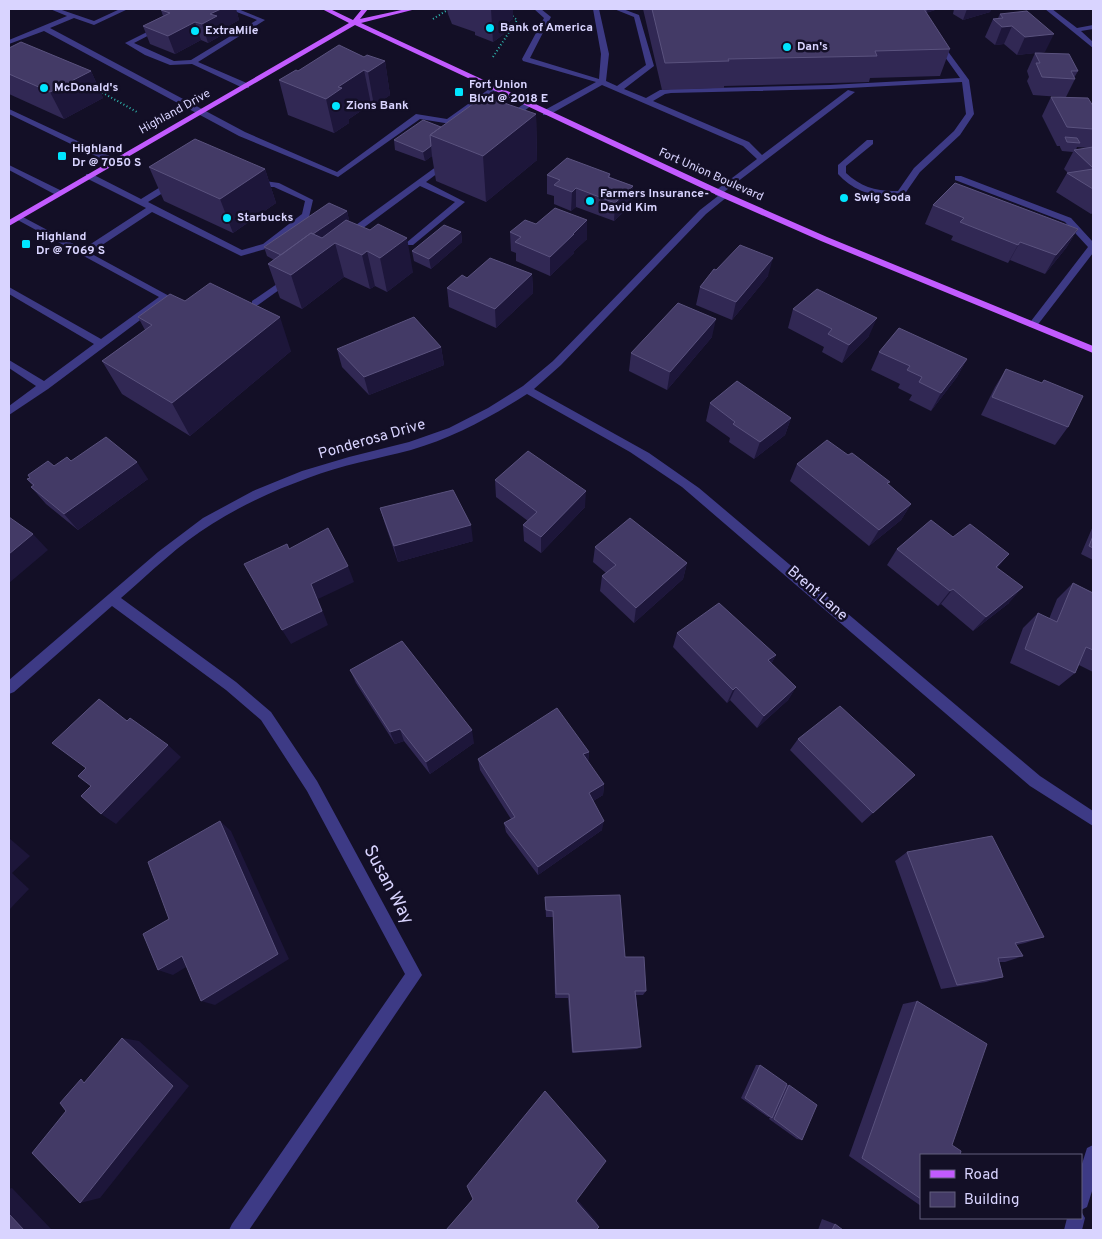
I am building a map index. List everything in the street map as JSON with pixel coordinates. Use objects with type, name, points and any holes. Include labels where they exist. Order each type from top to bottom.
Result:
[{"type":"main road","name":"Fort Union Boulevard","points":[[325,9],[721,194],[824,239],[1093,350]]},
{"type":"main road","name":"Highland Drive","points":[[354,23],[365,9]]},
{"type":"main road","name":"Highland Drive","points":[[9,223],[354,23],[413,9]]},
{"type":"street","points":[[53,9],[94,23],[125,9]]},
{"type":"street","points":[[193,62],[262,20],[232,9]]},
{"type":"street","points":[[537,9],[548,17],[526,59],[602,82],[746,144],[762,159]]},
{"type":"street","points":[[596,9],[605,54],[602,82]]},
{"type":"street","points":[[617,9],[637,16],[650,66],[618,89]]},
{"type":"street","points":[[1048,9],[1076,30],[1093,46]]},
{"type":"street","points":[[9,42],[74,16]]},
{"type":"street","points":[[171,22],[129,43],[173,63],[193,62],[246,86]]},
{"type":"street","points":[[1076,30],[1093,27]]},
{"type":"street","points":[[44,28],[242,134],[338,175],[419,116],[448,122],[495,89]]},
{"type":"street","points":[[870,142],[842,165],[842,174],[849,182],[877,194],[901,193],[917,170],[957,133],[970,114],[965,80],[934,36]]},
{"type":"street","points":[[647,102],[663,92],[671,91],[830,87],[965,80]]},
{"type":"street","points":[[546,113],[602,82]]},
{"type":"street","name":"Ponderosa Drive","points":[[9,688],[111,598],[162,555],[207,521],[257,494],[306,474],[411,446],[453,431],[492,411],[527,389],[557,363],[721,194],[762,159],[850,92]]},
{"type":"street","points":[[498,127],[528,105]]},
{"type":"street","points":[[9,111],[113,161]]},
{"type":"street","points":[[341,241],[459,155]]},
{"type":"street","points":[[9,167],[59,193]]},
{"type":"street","points":[[89,176],[241,253],[266,246],[306,215],[309,200],[276,185],[260,184],[245,177]]},
{"type":"street","points":[[141,203],[182,178]]},
{"type":"street","points":[[958,178],[1068,220],[1093,247],[1033,326]]},
{"type":"street","points":[[410,243],[461,202],[420,184]]},
{"type":"street","points":[[84,253],[152,208]]},
{"type":"street","points":[[9,411],[166,297],[18,218]]},
{"type":"street","points":[[255,303],[294,275]]},
{"type":"street","points":[[9,290],[102,344]]},
{"type":"street","points":[[9,363],[44,386]]},
{"type":"street","name":"Brent Lane","points":[[527,389],[555,407],[634,449],[684,483],[723,513],[1035,781],[1093,819]]},
{"type":"street","name":"Susan Way","points":[[111,598],[231,686],[266,716],[312,786],[414,975],[238,1230]]},
{"type":"street","points":[[1082,1196],[1093,1154]]},
{"type":"path","points":[[427,22],[450,9]]},
{"type":"path","points":[[493,56],[517,20],[504,9]]},
{"type":"path","points":[[94,88],[137,112]]},
{"type":"building","points":[[221,9],[210,14],[217,16],[202,24],[195,22],[168,36],[143,26],[170,13],[161,10]]},
{"type":"building","name":"Dan's","points":[[652,9],[924,9],[950,49],[875,51],[877,56],[728,59],[729,61],[665,63]]},
{"type":"building","points":[[1027,11],[1054,34],[1025,37],[1012,26],[1002,27],[993,19],[1003,18],[1000,14]]},
{"type":"building","points":[[21,42],[91,71],[50,92],[9,74],[9,48]]},
{"type":"building","points":[[339,45],[364,57],[367,55],[385,61],[368,72],[364,70],[338,87],[342,88],[326,99],[279,80],[296,70],[298,71]]},
{"type":"building","points":[[1035,53],[1069,54],[1078,71],[1071,71],[1075,79],[1042,77],[1036,63],[1040,63]]},
{"type":"building","points":[[484,96],[536,114],[483,156],[430,135]]},
{"type":"building","points":[[1051,97],[1088,98],[1093,106],[1093,129],[1067,127]]},
{"type":"building","points":[[423,120],[441,127],[430,135],[431,146],[423,152],[394,140]]},
{"type":"building","points":[[1065,137],[1077,138],[1080,143],[1067,142]]},
{"type":"building","points":[[195,139],[265,169],[220,199],[149,167]]},
{"type":"building","points":[[1093,147],[1093,168],[1074,150]]},
{"type":"building","points":[[567,158],[610,174],[608,177],[633,186],[615,203],[576,188],[572,192],[554,185],[560,180],[547,175]]},
{"type":"building","points":[[1093,169],[1093,189],[1067,173]]},
{"type":"building","points":[[955,183],[1078,229],[1056,255],[1020,242],[1018,245],[960,222],[964,218],[933,205]]},
{"type":"building","points":[[329,203],[347,211],[313,234],[311,233],[281,255],[264,247]]},
{"type":"building","points":[[555,208],[587,220],[550,257],[515,242],[521,237],[510,232],[525,220],[536,224]]},
{"type":"building","points":[[346,220],[370,230],[378,224],[407,238],[380,258],[367,251],[362,255],[335,243],[291,275],[268,264],[311,233],[322,238]]},
{"type":"building","points":[[444,225],[461,232],[429,259],[412,251]]},
{"type":"building","points":[[740,245],[773,258],[736,302],[700,287],[714,269],[716,270]]},
{"type":"building","points":[[490,258],[532,274],[495,309],[447,288],[462,275],[467,278]]},
{"type":"building","points":[[210,283],[280,317],[172,403],[102,361],[152,325],[138,317],[170,294],[185,301]]},
{"type":"building","points":[[817,289],[877,318],[849,345],[828,334],[832,329],[793,309]]},
{"type":"building","points":[[678,303],[716,319],[670,372],[631,353]]},
{"type":"building","points":[[414,317],[441,347],[364,377],[337,349]]},
{"type":"building","points":[[899,328],[967,359],[941,393],[919,382],[922,377],[907,370],[910,366],[879,352]]},
{"type":"building","points":[[1006,369],[1042,383],[1044,380],[1083,396],[1068,427],[992,397]]},
{"type":"building","points":[[737,381],[791,418],[760,442],[733,424],[735,422],[710,403]]},
{"type":"building","points":[[106,437],[137,462],[64,514],[31,487],[34,485],[27,479],[30,478],[28,475],[48,461],[54,466],[67,457],[71,461]]},
{"type":"building","points":[[827,440],[848,455],[852,453],[890,482],[887,483],[911,504],[879,530],[797,464]]},
{"type":"building","points":[[528,451],[586,491],[541,537],[523,525],[537,512],[495,480]]},
{"type":"building","points":[[453,490],[471,525],[394,546],[380,508]]},
{"type":"building","points":[[9,517],[33,534],[9,554]]},
{"type":"building","points":[[630,518],[687,563],[636,608],[602,576],[616,565],[595,547]]},
{"type":"building","points":[[931,520],[953,537],[970,524],[1009,554],[996,567],[1023,587],[986,617],[953,589],[950,591],[897,549]]},
{"type":"building","points":[[328,528],[348,566],[311,584],[322,611],[282,630],[244,564],[287,544],[289,549]]},
{"type":"building","points":[[1093,536],[1093,548],[1089,546]]},
{"type":"building","points":[[1073,583],[1093,593],[1093,650],[1086,647],[1075,673],[1025,649],[1038,613],[1057,622]]},
{"type":"building","points":[[719,603],[776,655],[768,660],[796,687],[764,716],[736,687],[733,690],[677,633]]},
{"type":"building","points":[[402,641],[472,730],[426,762],[400,729],[390,732],[350,670]]},
{"type":"building","points":[[99,699],[127,721],[130,718],[168,745],[101,814],[81,796],[91,786],[78,776],[86,768],[52,743]]},
{"type":"building","points":[[840,706],[915,775],[873,813],[798,739]]},
{"type":"building","points":[[557,708],[589,752],[583,754],[604,784],[589,793],[604,821],[538,867],[504,823],[515,817],[478,759]]},
{"type":"building","points":[[220,821],[278,954],[201,1001],[182,956],[158,970],[143,934],[169,919],[148,862]]},
{"type":"building","points":[[992,836],[1044,937],[1015,943],[1023,956],[998,958],[1003,977],[957,985],[907,852]]},
{"type":"building","points":[[620,895],[625,957],[644,957],[646,991],[635,991],[641,1047],[573,1052],[569,994],[556,994],[553,911],[546,910],[545,897]]},
{"type":"building","points":[[917,1001],[987,1044],[952,1145],[961,1151],[960,1154],[920,1154],[920,1198],[862,1158]]},
{"type":"building","points":[[122,1038],[173,1086],[80,1203],[32,1153],[66,1111],[60,1103],[81,1079],[84,1083]]},
{"type":"building","points":[[760,1065],[787,1084],[772,1118],[745,1098]]},
{"type":"building","points":[[789,1085],[817,1105],[802,1140],[774,1119]]},
{"type":"building","points":[[545,1091],[606,1161],[576,1201],[599,1227],[596,1230],[446,1230],[473,1199],[467,1186]]},
{"type":"building","points":[[9,1214],[24,1230],[9,1230]]},
{"type":"building","points":[[835,1224],[843,1230],[832,1230]]},
{"type":"place","name":"Bank of America","points":[[490,28]]},
{"type":"place","name":"ExtraMile","points":[[195,31]]},
{"type":"place","name":"Dan's","points":[[787,47]]},
{"type":"place","name":"McDonald's","points":[[44,88]]},
{"type":"place","name":"Fort Union Blvd @ 2018 E","points":[[459,92]]},
{"type":"place","name":"Zions Bank","points":[[336,106]]},
{"type":"place","name":"Highland Dr @ 7050 S","points":[[62,156]]},
{"type":"place","name":"Swig Soda","points":[[844,198]]},
{"type":"place","name":"Farmers Insurance- David Kim","points":[[590,201]]},
{"type":"place","name":"Starbucks","points":[[227,218]]},
{"type":"place","name":"Highland Dr @ 7069 S","points":[[26,244]]}]
